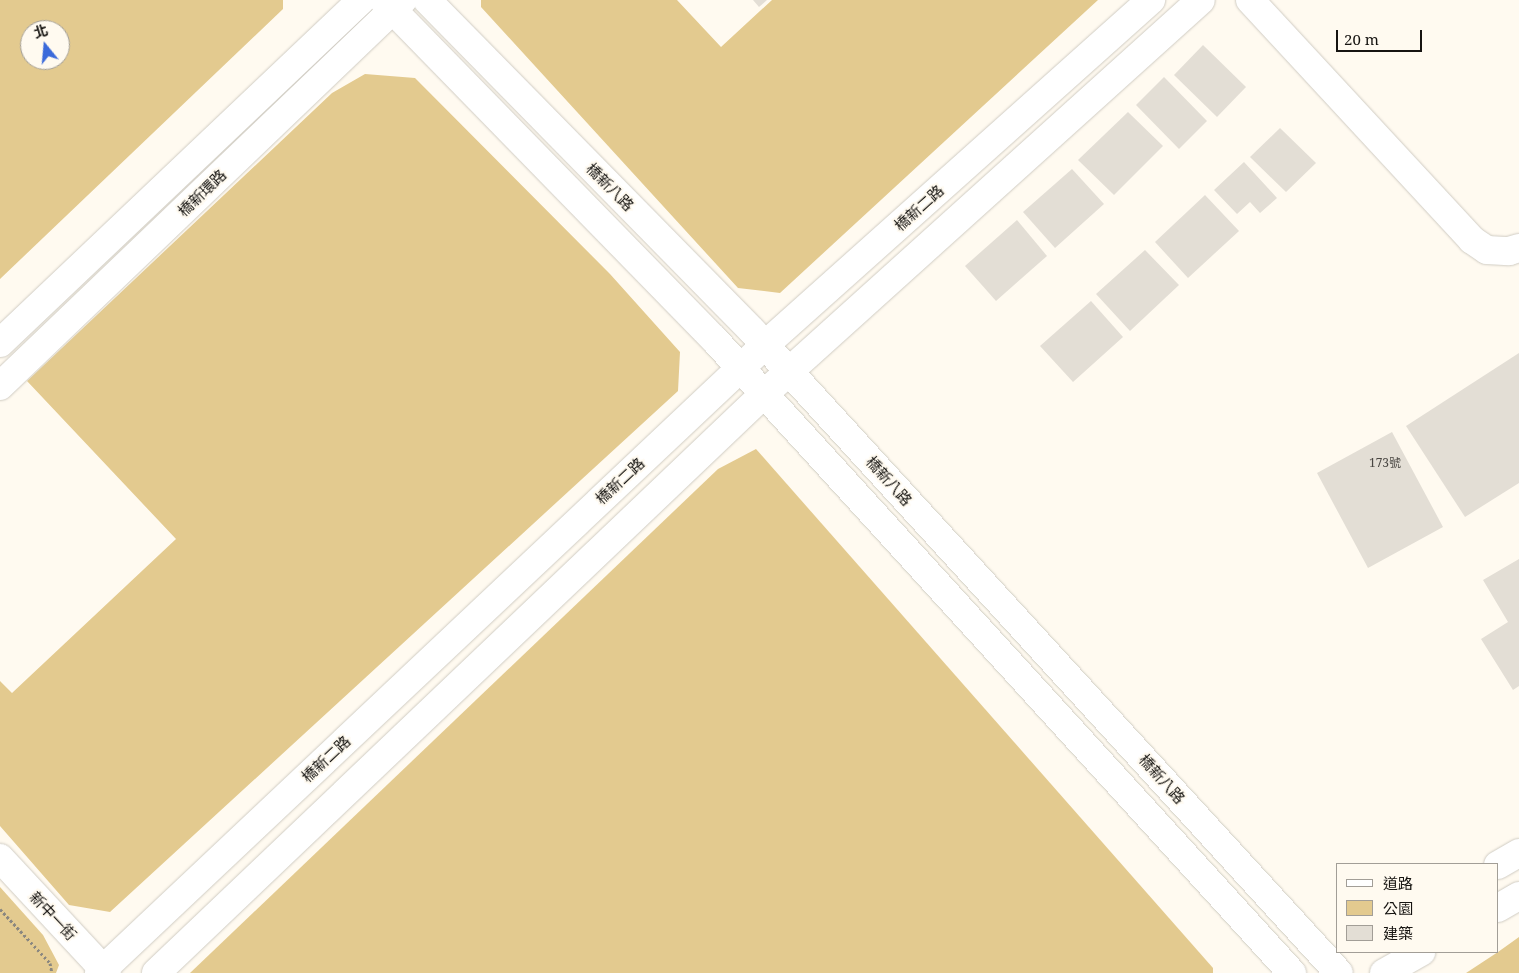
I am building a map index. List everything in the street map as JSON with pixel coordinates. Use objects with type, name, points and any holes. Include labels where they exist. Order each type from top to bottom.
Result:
[{"type":"street","name":"橋新環路","points":[[0,343],[361,0]]},
{"type":"street","name":"橋新八路","points":[[427,0],[765,345],[1333,965]]},
{"type":"street","name":"橋新二路","points":[[103,972],[740,368],[1151,0]]},
{"type":"street","points":[[156,973],[764,394],[1201,0]]},
{"type":"street","points":[[1250,0],[1472,240],[1487,250],[1509,251],[1519,248]]},
{"type":"street","name":"橋新環路","points":[[0,386],[393,4]]},
{"type":"street","points":[[393,4],[740,368],[1292,973]]},
{"type":"street","points":[[1499,864],[1519,853]]},
{"type":"street","name":"新中一街","points":[[0,858],[103,972]]},
{"type":"street","points":[[1499,907],[1519,896]]},
{"type":"street","points":[[1384,973],[1419,953]]},
{"type":"path","points":[[0,909],[50,963],[52,973]]},
{"type":"green space","points":[[0,0],[283,0],[283,9],[0,279]]},
{"type":"green space","points":[[481,0],[677,0],[721,47],[772,0],[1098,0],[780,293],[738,288],[481,7]]},
{"type":"green space","points":[[365,74],[415,78],[610,274],[680,352],[678,391],[110,912],[69,905],[0,826],[0,681],[12,693],[176,539],[27,381],[332,93]]},
{"type":"green space","points":[[756,449],[1213,968],[1213,973],[190,973],[718,469]]},
{"type":"green space","points":[[0,887],[43,935],[59,965],[56,973],[0,973]]},
{"type":"green space","points":[[1519,937],[1519,973],[1466,973],[1499,953]]},
{"type":"building","points":[[753,0],[767,0],[759,7]]},
{"type":"building","points":[[1203,45],[1246,87],[1217,117],[1174,75]]},
{"type":"building","points":[[1164,77],[1207,121],[1179,149],[1136,105]]},
{"type":"building","points":[[1128,112],[1163,146],[1114,195],[1078,160]]},
{"type":"building","points":[[1280,128],[1316,163],[1286,192],[1250,157]]},
{"type":"building","points":[[1244,162],[1277,198],[1260,213],[1250,202],[1237,214],[1214,190]]},
{"type":"building","points":[[1072,169],[1104,204],[1055,248],[1023,212]]},
{"type":"building","points":[[1205,195],[1239,231],[1188,278],[1155,242]]},
{"type":"building","points":[[1017,220],[1047,256],[996,301],[965,266]]},
{"type":"building","points":[[1145,250],[1179,285],[1130,331],[1096,294]]},
{"type":"building","points":[[1091,301],[1123,337],[1073,382],[1040,346]]},
{"type":"building","points":[[1519,353],[1519,483],[1465,517],[1406,426]]},
{"type":"building","points":[[1392,432],[1443,527],[1368,568],[1317,473]]},
{"type":"building","points":[[1519,559],[1519,686],[1513,690],[1481,639],[1508,622],[1483,580]]}]
